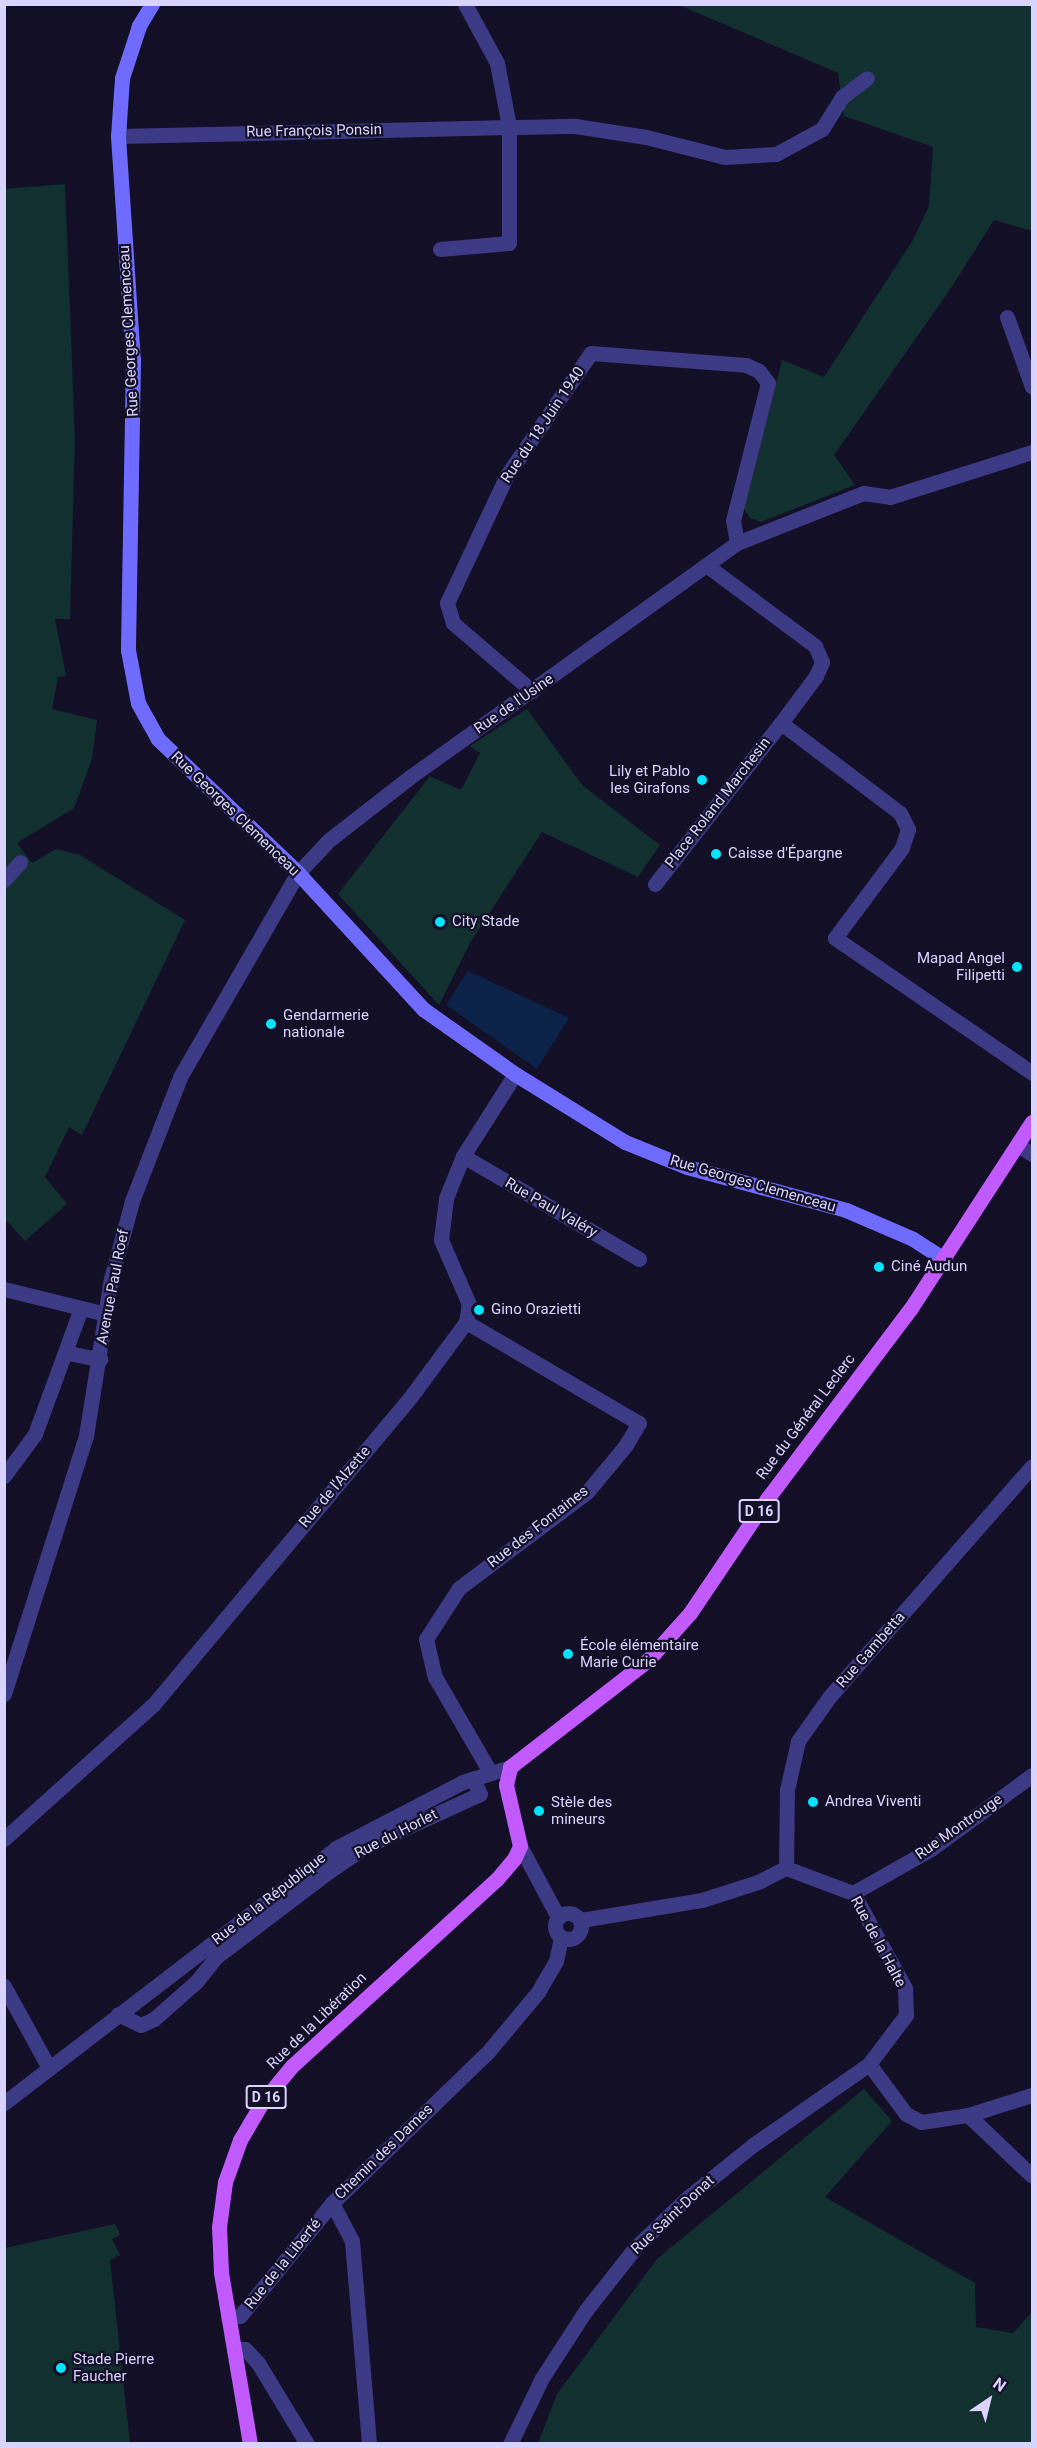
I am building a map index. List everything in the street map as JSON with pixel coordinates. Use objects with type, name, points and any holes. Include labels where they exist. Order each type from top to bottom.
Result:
[{"type":"main road","name":"Rue Georges Clemenceau","points":[[152,4],[139,26],[122,78],[118,136],[133,360],[128,650],[138,703],[158,739],[184,767],[298,873],[423,1009],[515,1074],[625,1142],[687,1167],[846,1210],[913,1239],[944,1259]]},
{"type":"main road","name":"D 16","points":[[1018,1145],[1032,1122]]},
{"type":"main road","name":"Rue du Général Leclerc","points":[[510,1767],[648,1660],[690,1613],[767,1499],[944,1259],[1018,1145]]},
{"type":"main road","points":[[510,1767],[506,1785],[520,1846]]},
{"type":"main road","name":"Rue de la Libération","points":[[250,2444],[228,2317],[219,2227],[225,2182],[240,2140],[263,2101],[292,2066],[497,1879],[520,1846]]},
{"type":"street","points":[[440,249],[509,243],[509,126],[497,63],[465,4]]},
{"type":"street","name":"Rue François Ponsin","points":[[118,136],[575,126],[646,137],[725,157],[776,154],[822,129],[842,97],[867,78]]},
{"type":"street","points":[[1007,317],[1032,387]]},
{"type":"street","name":"Rue du 18 Juin 1940","points":[[532,692],[453,623],[447,603],[507,475],[591,353],[746,364],[759,371],[768,383],[733,520],[737,543]]},
{"type":"street","name":"Rue de l'Usine","points":[[298,873],[329,840],[410,777],[532,692],[737,543],[863,494],[890,497],[1032,452]]},
{"type":"street","name":"Place Roland Marchesin","points":[[655,884],[781,723],[816,676],[822,662],[815,646],[706,565]]},
{"type":"street","points":[[781,723],[900,813],[908,829],[902,848],[835,938],[1032,1073]]},
{"type":"street","points":[[4,880],[20,862]]},
{"type":"street","name":"Avenue Paul Roef","points":[[4,1694],[86,1436],[100,1359],[105,1314],[129,1209],[180,1077],[298,873]]},
{"type":"street","points":[[466,1322],[469,1304],[441,1240],[446,1198],[463,1156],[515,1074]]},
{"type":"street","points":[[1018,1145],[1032,1154]]},
{"type":"street","name":"Rue Paul Valéry","points":[[463,1156],[639,1259]]},
{"type":"street","points":[[4,1289],[105,1314]]},
{"type":"street","points":[[4,1476],[35,1434],[68,1353],[81,1308]]},
{"type":"street","name":"Rue des Fontaines","points":[[466,1322],[639,1423],[626,1445],[586,1492],[459,1587],[426,1639],[435,1677],[490,1773]]},
{"type":"street","name":"Rue de l'Alzette","points":[[4,1839],[153,1705],[411,1395],[466,1322]]},
{"type":"street","points":[[68,1353],[100,1359]]},
{"type":"street","name":"Rue Gambetta","points":[[786,1868],[787,1790],[798,1741],[830,1696],[1032,1466]]},
{"type":"street","name":"Rue de la République","points":[[4,2103],[336,1848],[473,1779],[510,1767]]},
{"type":"street","name":"Rue Montrouge","points":[[853,1893],[931,1849],[1032,1775]]},
{"type":"street","name":"Rue du Horlet","points":[[118,2014],[141,2025],[154,2019],[196,1982],[216,1957],[328,1872],[366,1846],[480,1794],[473,1779]]},
{"type":"street","name":"Chemin des Dames","points":[[369,2444],[352,2241],[332,2203],[487,2053],[538,1992],[556,1961],[561,1937],[555,1930],[558,1917],[520,1846]]},
{"type":"street","points":[[581,1920],[702,1900],[758,1882],[786,1868]]},
{"type":"street","name":"Rue de la Halte","points":[[786,1868],[853,1893],[905,1988],[906,2015],[869,2064]]},
{"type":"street","points":[[558,1917],[573,1913],[581,1920]]},
{"type":"street","points":[[561,1937],[577,1936],[581,1920]]},
{"type":"street","points":[[4,1986],[49,2068]]},
{"type":"street","points":[[869,2064],[906,2114],[921,2122],[968,2115],[1032,2095]]},
{"type":"street","name":"Rue Saint-Donat","points":[[510,2444],[542,2378],[586,2310],[635,2248],[687,2198],[753,2145],[869,2064]]},
{"type":"street","points":[[968,2115],[1032,2176]]},
{"type":"street","name":"Rue de la Liberté","points":[[228,2317],[240,2316],[332,2203]]},
{"type":"street","points":[[234,2349],[244,2349],[258,2363],[307,2444]]},
{"type":"green space","points":[[679,5],[1032,5],[1032,231],[994,220],[951,288],[834,455],[855,485],[761,522],[750,518],[744,509],[782,360],[824,377],[913,240],[929,206],[933,147],[844,116],[838,73]]},
{"type":"green space","points":[[65,184],[75,439],[70,619],[55,619],[66,676],[58,677],[52,709],[97,720],[92,759],[74,808],[17,843],[32,863],[56,849],[80,855],[185,920],[82,1135],[69,1127],[45,1177],[67,1204],[25,1241],[4,1218],[4,189]]},
{"type":"green space","points":[[527,709],[582,785],[660,845],[638,877],[542,832],[470,943],[439,1005],[338,894],[430,776],[461,790],[480,753],[470,746]]},
{"type":"green space","points":[[864,2089],[892,2121],[825,2197],[975,2283],[976,2327],[1013,2333],[1032,2312],[1032,2443],[538,2443],[557,2394],[657,2259]]},
{"type":"green space","name":"Stade Pierre Faucher","points":[[115,2224],[120,2235],[112,2239],[120,2255],[110,2260],[130,2443],[5,2443],[5,2248]]},
{"type":"water","points":[[468,971],[569,1018],[537,1069],[446,1005]]},
{"type":"place","name":"Lily et Pablo les Girafons","points":[[702,780]]},
{"type":"place","name":"Caisse d'Épargne","points":[[716,854]]},
{"type":"place","name":"City Stade","points":[[440,922]]},
{"type":"place","name":"Mapad Angel Filipetti","points":[[1017,967]]},
{"type":"place","name":"Gendarmerie nationale","points":[[271,1024]]},
{"type":"place","name":"Ciné Audun","points":[[879,1267]]},
{"type":"place","name":"Gino Orazietti","points":[[479,1310]]},
{"type":"place","name":"École élémentaire Marie Curie","points":[[568,1654]]},
{"type":"place","name":"Andrea Viventi","points":[[813,1802]]},
{"type":"place","name":"Stèle des mineurs","points":[[539,1811]]},
{"type":"place","name":"Stade Pierre Faucher","points":[[61,2368]]}]
